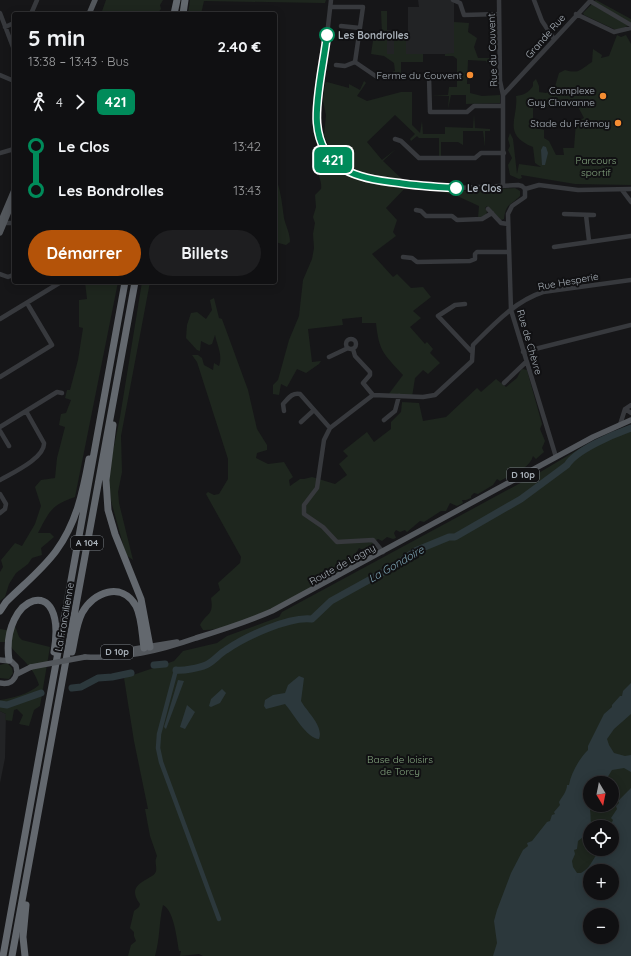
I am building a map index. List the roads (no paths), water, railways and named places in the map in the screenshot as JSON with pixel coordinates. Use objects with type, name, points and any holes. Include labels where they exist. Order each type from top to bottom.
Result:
[{"type":"highway","points":[[174,12],[177,0]]},
{"type":"highway","points":[[183,12],[185,0]]},
{"type":"highway","name":"La Francilienne","points":[[3,956],[126,284]]},
{"type":"highway","name":"La Francilienne","points":[[12,956],[135,284]]},
{"type":"highway","points":[[112,404],[115,414],[106,480],[108,510],[115,534],[141,599],[146,650]]},
{"type":"highway","points":[[0,610],[6,602],[52,556],[69,531],[82,497],[92,446],[98,440]]},
{"type":"highway","points":[[62,681],[68,674],[82,613],[90,601],[100,594],[110,591],[118,592],[132,600],[140,616],[146,650]]},
{"type":"highway","points":[[3,621],[10,608],[21,601],[35,601],[47,608],[52,614],[56,628],[53,659],[56,669]]},
{"type":"highway","points":[[2,636],[9,660]]},
{"type":"highway","points":[[24,893],[26,901],[23,937],[25,956]]},
{"type":"highway","points":[[0,950],[6,940]]},
{"type":"main road","points":[[90,12],[95,0]]},
{"type":"main road","points":[[0,233],[12,196]]},
{"type":"main road","points":[[2,223],[12,203]]},
{"type":"main road","name":"D 10p","points":[[556,457],[593,436],[631,420]]},
{"type":"main road","name":"Route de Lagny","points":[[146,650],[197,638],[233,627],[272,611],[556,457]]},
{"type":"main road","name":"D 10p","points":[[17,674],[31,667],[85,657],[146,650]]},
{"type":"main road","points":[[0,660],[9,660],[15,665],[17,674],[10,682],[0,683]]},
{"type":"main road","name":"D 10p","points":[[15,665],[31,667]]},
{"type":"street","points":[[32,12],[37,0]]},
{"type":"street","points":[[331,0],[317,123],[323,146],[336,164],[351,174],[375,181],[445,188],[520,185],[525,190],[539,185],[578,190],[631,189]]},
{"type":"street","points":[[355,62],[363,0]]},
{"type":"street","points":[[453,0],[460,3],[464,15],[499,14]]},
{"type":"street","name":"Rue du Couvent","points":[[499,0],[500,81],[503,98]]},
{"type":"street","points":[[534,0],[542,21],[554,39]]},
{"type":"street","points":[[591,0],[631,26]]},
{"type":"street","name":"Grande Rue","points":[[503,98],[512,85],[576,14],[591,0]]},
{"type":"street","points":[[330,6],[363,6]]},
{"type":"street","points":[[0,13],[12,44]]},
{"type":"street","points":[[576,14],[614,32],[631,26]]},
{"type":"street","points":[[5,27],[12,24]]},
{"type":"street","points":[[341,26],[360,28]]},
{"type":"street","points":[[336,66],[345,66],[355,62]]},
{"type":"street","points":[[355,62],[377,77]]},
{"type":"street","points":[[0,75],[12,80]]},
{"type":"street","points":[[429,78],[430,112],[467,112],[474,106],[503,106]]},
{"type":"street","points":[[502,88],[512,85]]},
{"type":"street","points":[[503,98],[503,185]]},
{"type":"street","points":[[395,139],[400,141],[419,158],[475,158],[481,153],[504,153]]},
{"type":"street","points":[[0,153],[12,150]]},
{"type":"street","name":"Rue de Chèvre","points":[[525,190],[526,193],[524,198],[512,206],[509,210],[508,224],[511,310],[556,457]]},
{"type":"street","points":[[622,190],[631,202]]},
{"type":"street","points":[[416,210],[421,211],[426,216],[452,216],[457,220],[482,219],[490,211],[501,223],[508,224]]},
{"type":"street","points":[[564,214],[594,215]]},
{"type":"street","points":[[586,215],[589,242]]},
{"type":"street","points":[[554,247],[631,236]]},
{"type":"street","points":[[403,257],[412,258],[417,262],[470,261],[474,259],[474,254],[477,252],[509,252]]},
{"type":"street","points":[[0,274],[8,277],[12,275]]},
{"type":"street","name":"Rue Hesperie","points":[[373,395],[423,397],[435,395],[470,363],[472,359],[472,345],[511,310],[543,292],[631,280]]},
{"type":"street","points":[[0,319],[58,284]]},
{"type":"street","points":[[0,377],[52,345],[27,303]]},
{"type":"street","points":[[464,304],[455,305],[438,316],[471,351]]},
{"type":"street","points":[[523,352],[631,325]]},
{"type":"street","points":[[329,357],[351,348],[355,356],[370,372],[370,375],[363,383],[373,395],[330,428],[324,440],[316,491],[304,505],[304,511],[307,517],[324,527],[337,542],[373,540],[383,552]]},
{"type":"street","points":[[504,383],[526,362]]},
{"type":"street","points":[[0,427],[57,392],[62,392]]},
{"type":"street","points":[[284,411],[283,404],[292,395],[296,393],[300,394],[330,428]]},
{"type":"street","points":[[384,420],[395,411],[399,396]]},
{"type":"street","points":[[620,425],[625,409],[631,405]]},
{"type":"street","points":[[625,409],[631,413]]},
{"type":"street","points":[[301,422],[314,410]]},
{"type":"street","points":[[0,480],[39,456],[45,447],[26,411]]},
{"type":"street","points":[[0,431],[9,446]]},
{"type":"street","points":[[0,494],[6,504],[6,509],[0,514]]},
{"type":"waterway","name":"La Gondoire","points":[[176,670],[191,669],[206,665],[234,645],[268,628],[292,621],[312,619],[331,601],[396,565],[415,551],[449,537],[455,537],[521,499],[567,465],[572,459],[587,448],[606,438],[631,428]]},
{"type":"waterway","name":"La Gondoire","points":[[154,665],[165,664]]},
{"type":"waterway","points":[[176,670],[159,734],[158,748],[161,762],[219,919]]},
{"type":"waterway","name":"La Gondoire","points":[[72,688],[81,687],[98,678],[131,673]]},
{"type":"waterway","name":"La Gondoire","points":[[0,704],[7,705],[41,693]]},
{"type":"place","name":"Les Bondrolles","points":[[327,35]]},
{"type":"place","name":"Ferme du Couvent","points":[[470,75]]},
{"type":"place","name":"Complexe Guy Chavanne","points":[[603,96]]},
{"type":"place","name":"Stade du Frémoy","points":[[618,123]]},
{"type":"place","name":"Le Clos","points":[[456,188]]},
{"type":"park label","name":"Parcours sportif","points":[[596,166]]},
{"type":"park label","name":"Base de loisirs de Torcy","points":[[400,764]]}]
